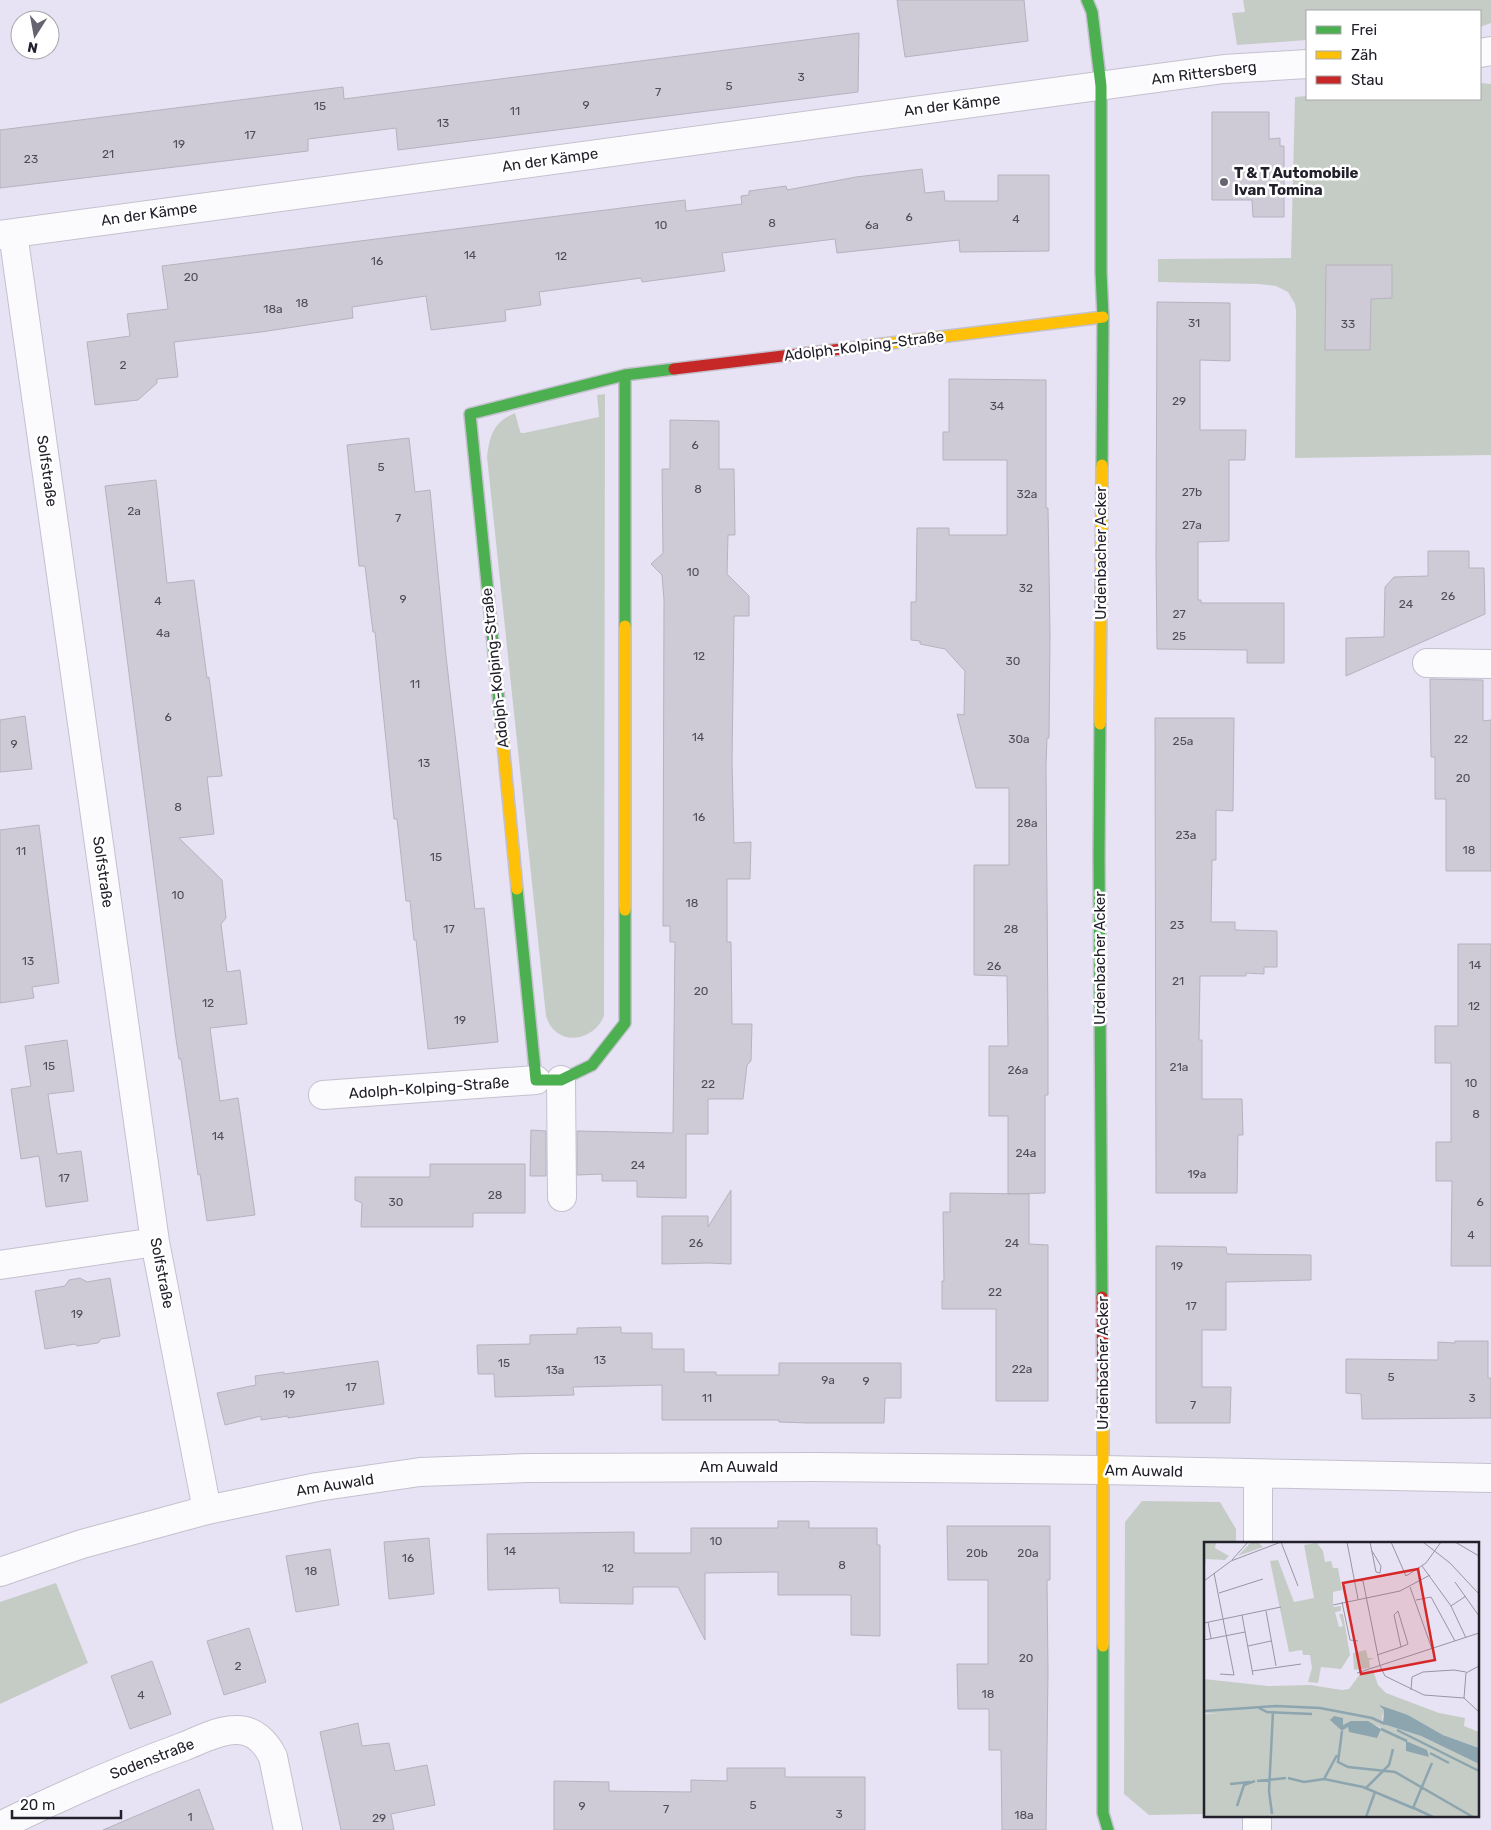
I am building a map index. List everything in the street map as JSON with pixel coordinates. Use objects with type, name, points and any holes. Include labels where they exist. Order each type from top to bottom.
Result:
[{"type":"street","name":"Urdenbacher Acker","points":[[1087,0],[1092,12],[1101,86],[1101,272],[1103,317],[1100,867],[1103,1813],[1108,1830]]},
{"type":"street","name":"Am Rittersberg","points":[[1101,86],[1224,69],[1306,64]]},
{"type":"street","name":"An der Kämpe","points":[[7,234],[1101,86]]},
{"type":"street","name":"Solfstraße","points":[[7,234],[155,1242],[207,1510]]},
{"type":"street","name":"Adolph-Kolping-Straße","points":[[562,1197],[470,414],[625,375],[1103,317]]},
{"type":"street","name":"Adolph-Kolping-Straße","points":[[323,1095],[548,1080],[592,1065],[625,1023],[625,375]]},
{"type":"street","points":[[1427,663],[1491,664]]},
{"type":"street","points":[[0,1265],[155,1242]]},
{"type":"street","name":"Am Auwald","points":[[0,1572],[82,1544],[207,1510],[317,1487],[420,1472],[527,1468],[794,1467],[1103,1470],[1491,1478]]},
{"type":"street","points":[[1258,1474],[1258,1542]]},
{"type":"street","name":"Sodenstraße","points":[[0,1826],[57,1798],[138,1763],[219,1734],[236,1730],[253,1733],[265,1742],[273,1757],[288,1830]]},
{"type":"shaded area","points":[[1243,0],[1491,0],[1491,23],[1481,27],[1481,10],[1306,10],[1306,40],[1237,45],[1232,13],[1245,12]]},
{"type":"shaded area","points":[[1481,83],[1491,84],[1491,455],[1295,458],[1296,310],[1295,304],[1288,292],[1276,286],[1259,284],[1158,282],[1158,259],[1291,258],[1295,97],[1306,96],[1306,100],[1481,100]]},
{"type":"shaded area","points":[[605,394],[604,1016],[592,1032],[574,1038],[565,1037],[557,1033],[546,1016],[487,457],[494,430],[502,420],[515,413],[520,431],[524,433],[599,417],[597,395]]},
{"type":"shaded area","points":[[1142,1501],[1220,1502],[1236,1529],[1236,1542],[1204,1542],[1204,1814],[1149,1815],[1124,1794],[1125,1522]]},
{"type":"shaded area","points":[[56,1583],[88,1663],[0,1704],[0,1602]]},
{"type":"building","points":[[897,0],[1024,0],[1028,41],[905,57]]},
{"type":"building","points":[[859,33],[858,92],[398,150],[396,128],[308,139],[308,151],[0,188],[0,130],[343,87],[344,99]]},
{"type":"building","points":[[1212,112],[1269,112],[1269,139],[1280,138],[1280,146],[1284,146],[1284,217],[1253,217],[1252,200],[1212,200]]},
{"type":"building","points":[[922,169],[925,193],[944,191],[945,201],[998,201],[998,175],[1049,175],[1049,251],[960,252],[959,240],[837,253],[835,239],[722,253],[725,271],[642,282],[641,278],[539,292],[541,305],[505,310],[506,321],[431,330],[426,296],[352,307],[353,318],[261,332],[174,342],[178,377],[157,379],[157,383],[138,400],[95,405],[87,342],[130,336],[127,314],[168,309],[162,266],[685,200],[686,211],[742,204],[741,196],[749,195],[749,191],[786,186],[787,190],[856,177]]},
{"type":"building","points":[[1326,265],[1392,265],[1392,298],[1371,299],[1370,350],[1325,350]]},
{"type":"building","points":[[1157,302],[1230,303],[1230,361],[1200,360],[1200,430],[1246,430],[1245,460],[1229,460],[1229,541],[1198,542],[1198,600],[1201,600],[1201,603],[1284,603],[1284,663],[1247,663],[1247,650],[1157,649]]},
{"type":"building","points":[[949,379],[1046,380],[1046,508],[1048,508],[1050,633],[1049,738],[1047,738],[1046,765],[1048,1095],[1045,1095],[1045,1193],[1008,1194],[1008,1116],[989,1116],[989,1046],[1008,1046],[1007,976],[974,975],[974,865],[1009,865],[1009,788],[976,788],[957,714],[964,715],[965,671],[945,649],[920,644],[920,641],[911,640],[911,602],[916,602],[917,528],[949,528],[949,535],[1007,535],[1007,460],[943,460],[943,432],[949,432]]},
{"type":"building","points":[[670,420],[719,421],[719,469],[734,469],[735,535],[728,535],[727,574],[749,596],[749,616],[734,616],[732,761],[734,843],[751,842],[750,879],[727,879],[727,942],[731,942],[732,1024],[752,1024],[751,1061],[747,1065],[743,1099],[708,1099],[708,1134],[686,1134],[686,1198],[637,1197],[637,1181],[602,1181],[602,1174],[577,1175],[577,1131],[673,1133],[675,942],[670,942],[670,926],[663,926],[664,600],[662,575],[651,564],[663,553],[662,469],[670,469]]},
{"type":"building","points":[[409,438],[415,492],[430,490],[446,656],[475,909],[484,908],[498,1042],[428,1049],[416,940],[414,940],[410,901],[406,901],[397,819],[394,819],[375,632],[373,632],[365,566],[359,566],[347,445]]},
{"type":"building","points":[[156,480],[167,583],[194,580],[222,776],[207,777],[214,834],[179,838],[222,880],[226,918],[221,924],[227,972],[240,970],[247,1024],[210,1028],[220,1101],[238,1098],[255,1215],[207,1221],[175,1032],[105,486]]},
{"type":"building","points":[[1428,551],[1469,551],[1469,568],[1484,568],[1485,614],[1346,676],[1346,638],[1384,637],[1385,587],[1394,577],[1428,576]]},
{"type":"building","points":[[1430,679],[1483,680],[1483,721],[1491,720],[1491,871],[1446,871],[1446,799],[1435,799],[1435,757],[1431,757]]},
{"type":"building","points":[[25,716],[32,769],[0,772],[0,720]]},
{"type":"building","points":[[1155,718],[1234,718],[1233,811],[1216,810],[1216,860],[1212,860],[1211,922],[1235,922],[1235,930],[1277,931],[1277,967],[1264,967],[1264,974],[1246,973],[1246,976],[1200,976],[1199,1040],[1202,1040],[1202,1099],[1242,1099],[1243,1135],[1238,1135],[1237,1193],[1156,1193]]},
{"type":"building","points":[[39,825],[59,983],[32,987],[34,998],[0,1003],[0,830]]},
{"type":"building","points":[[1458,944],[1491,944],[1491,1266],[1451,1266],[1452,1181],[1436,1181],[1436,1142],[1451,1142],[1451,1063],[1435,1063],[1435,1026],[1458,1026]]},
{"type":"building","points":[[67,1040],[74,1091],[48,1094],[57,1154],[81,1151],[88,1201],[46,1207],[39,1156],[21,1159],[11,1089],[31,1086],[25,1046]]},
{"type":"building","points":[[531,1130],[546,1131],[546,1176],[530,1176]]},
{"type":"building","points":[[430,1164],[525,1164],[525,1213],[473,1213],[473,1227],[361,1227],[362,1203],[355,1200],[355,1177],[430,1177]]},
{"type":"building","points":[[731,1190],[731,1264],[662,1264],[662,1216],[708,1216],[708,1227]]},
{"type":"building","points":[[950,1193],[1029,1194],[1029,1244],[1048,1245],[1048,1401],[996,1401],[996,1309],[942,1309],[942,1281],[944,1281],[943,1212],[950,1212]]},
{"type":"building","points":[[1156,1246],[1226,1247],[1227,1254],[1311,1255],[1311,1280],[1226,1282],[1226,1330],[1202,1330],[1202,1387],[1231,1387],[1230,1423],[1156,1423]]},
{"type":"building","points":[[80,1278],[87,1282],[110,1278],[120,1336],[101,1339],[98,1343],[77,1346],[75,1344],[45,1349],[35,1291],[65,1286],[69,1280]]},
{"type":"building","points":[[621,1327],[621,1333],[652,1333],[652,1349],[684,1349],[684,1372],[716,1372],[716,1375],[779,1375],[779,1363],[901,1363],[901,1398],[885,1398],[884,1423],[808,1423],[779,1422],[779,1420],[662,1420],[662,1385],[573,1387],[574,1395],[495,1397],[494,1374],[478,1374],[477,1345],[530,1344],[530,1335],[577,1334],[577,1328]]},
{"type":"building","points":[[1455,1341],[1488,1341],[1488,1378],[1491,1378],[1491,1418],[1362,1419],[1361,1394],[1346,1393],[1346,1359],[1438,1360],[1438,1342],[1455,1343]]},
{"type":"building","points":[[378,1361],[384,1404],[288,1418],[288,1416],[261,1420],[261,1416],[225,1425],[217,1393],[256,1385],[255,1376],[284,1372],[284,1374]]},
{"type":"building","points":[[778,1521],[809,1521],[809,1528],[877,1528],[877,1545],[880,1545],[880,1636],[851,1635],[851,1595],[778,1595],[778,1572],[705,1573],[705,1640],[678,1587],[633,1587],[633,1604],[560,1603],[559,1588],[488,1590],[487,1534],[634,1532],[634,1553],[691,1553],[691,1528],[778,1528]]},
{"type":"building","points":[[947,1526],[1050,1526],[1050,1580],[1047,1580],[1046,1830],[1002,1830],[1001,1750],[989,1750],[989,1709],[958,1709],[957,1664],[988,1664],[988,1580],[948,1580]]},
{"type":"building","points":[[429,1538],[434,1594],[389,1599],[384,1542]]},
{"type":"building","points":[[330,1549],[339,1605],[296,1612],[286,1556]]},
{"type":"building","points":[[249,1628],[266,1682],[224,1695],[207,1641]]},
{"type":"building","points":[[152,1661],[171,1714],[130,1729],[111,1676]]},
{"type":"building","points":[[358,1723],[362,1746],[389,1743],[395,1771],[427,1765],[435,1805],[391,1814],[394,1830],[341,1830],[320,1732]]},
{"type":"building","points":[[727,1768],[785,1768],[785,1777],[865,1777],[865,1830],[554,1830],[554,1781],[609,1782],[609,1791],[691,1792],[691,1780],[727,1781]]},
{"type":"building","points":[[199,1789],[214,1830],[103,1830]]},
{"type":"traffic: fast","points":[[1087,0],[1092,12],[1101,86],[1102,465]]},
{"type":"traffic: fast","points":[[625,626],[625,375],[674,369]]},
{"type":"traffic: fast","points":[[502,733],[470,414],[625,375]]},
{"type":"traffic: fast","points":[[1100,724],[1102,1297]]},
{"type":"traffic: fast","points":[[517,889],[536,1080],[561,1080],[592,1065],[625,1023],[625,910]]},
{"type":"traffic: fast","points":[[1103,1646],[1103,1813],[1108,1830]]},
{"type":"traffic: slow","points":[[875,345],[1103,317]]},
{"type":"traffic: slow","points":[[1100,724],[1102,465]]},
{"type":"traffic: slow","points":[[625,626],[625,910]]},
{"type":"traffic: slow","points":[[502,733],[517,889]]},
{"type":"traffic: slow","points":[[1103,1410],[1103,1646]]},
{"type":"traffic: jam","points":[[674,369],[875,345]]},
{"type":"traffic: jam","points":[[1102,1297],[1103,1410]]},
{"type":"place","name":"T & T Automobile Ivan Tomina","points":[[1224,182]]}]
